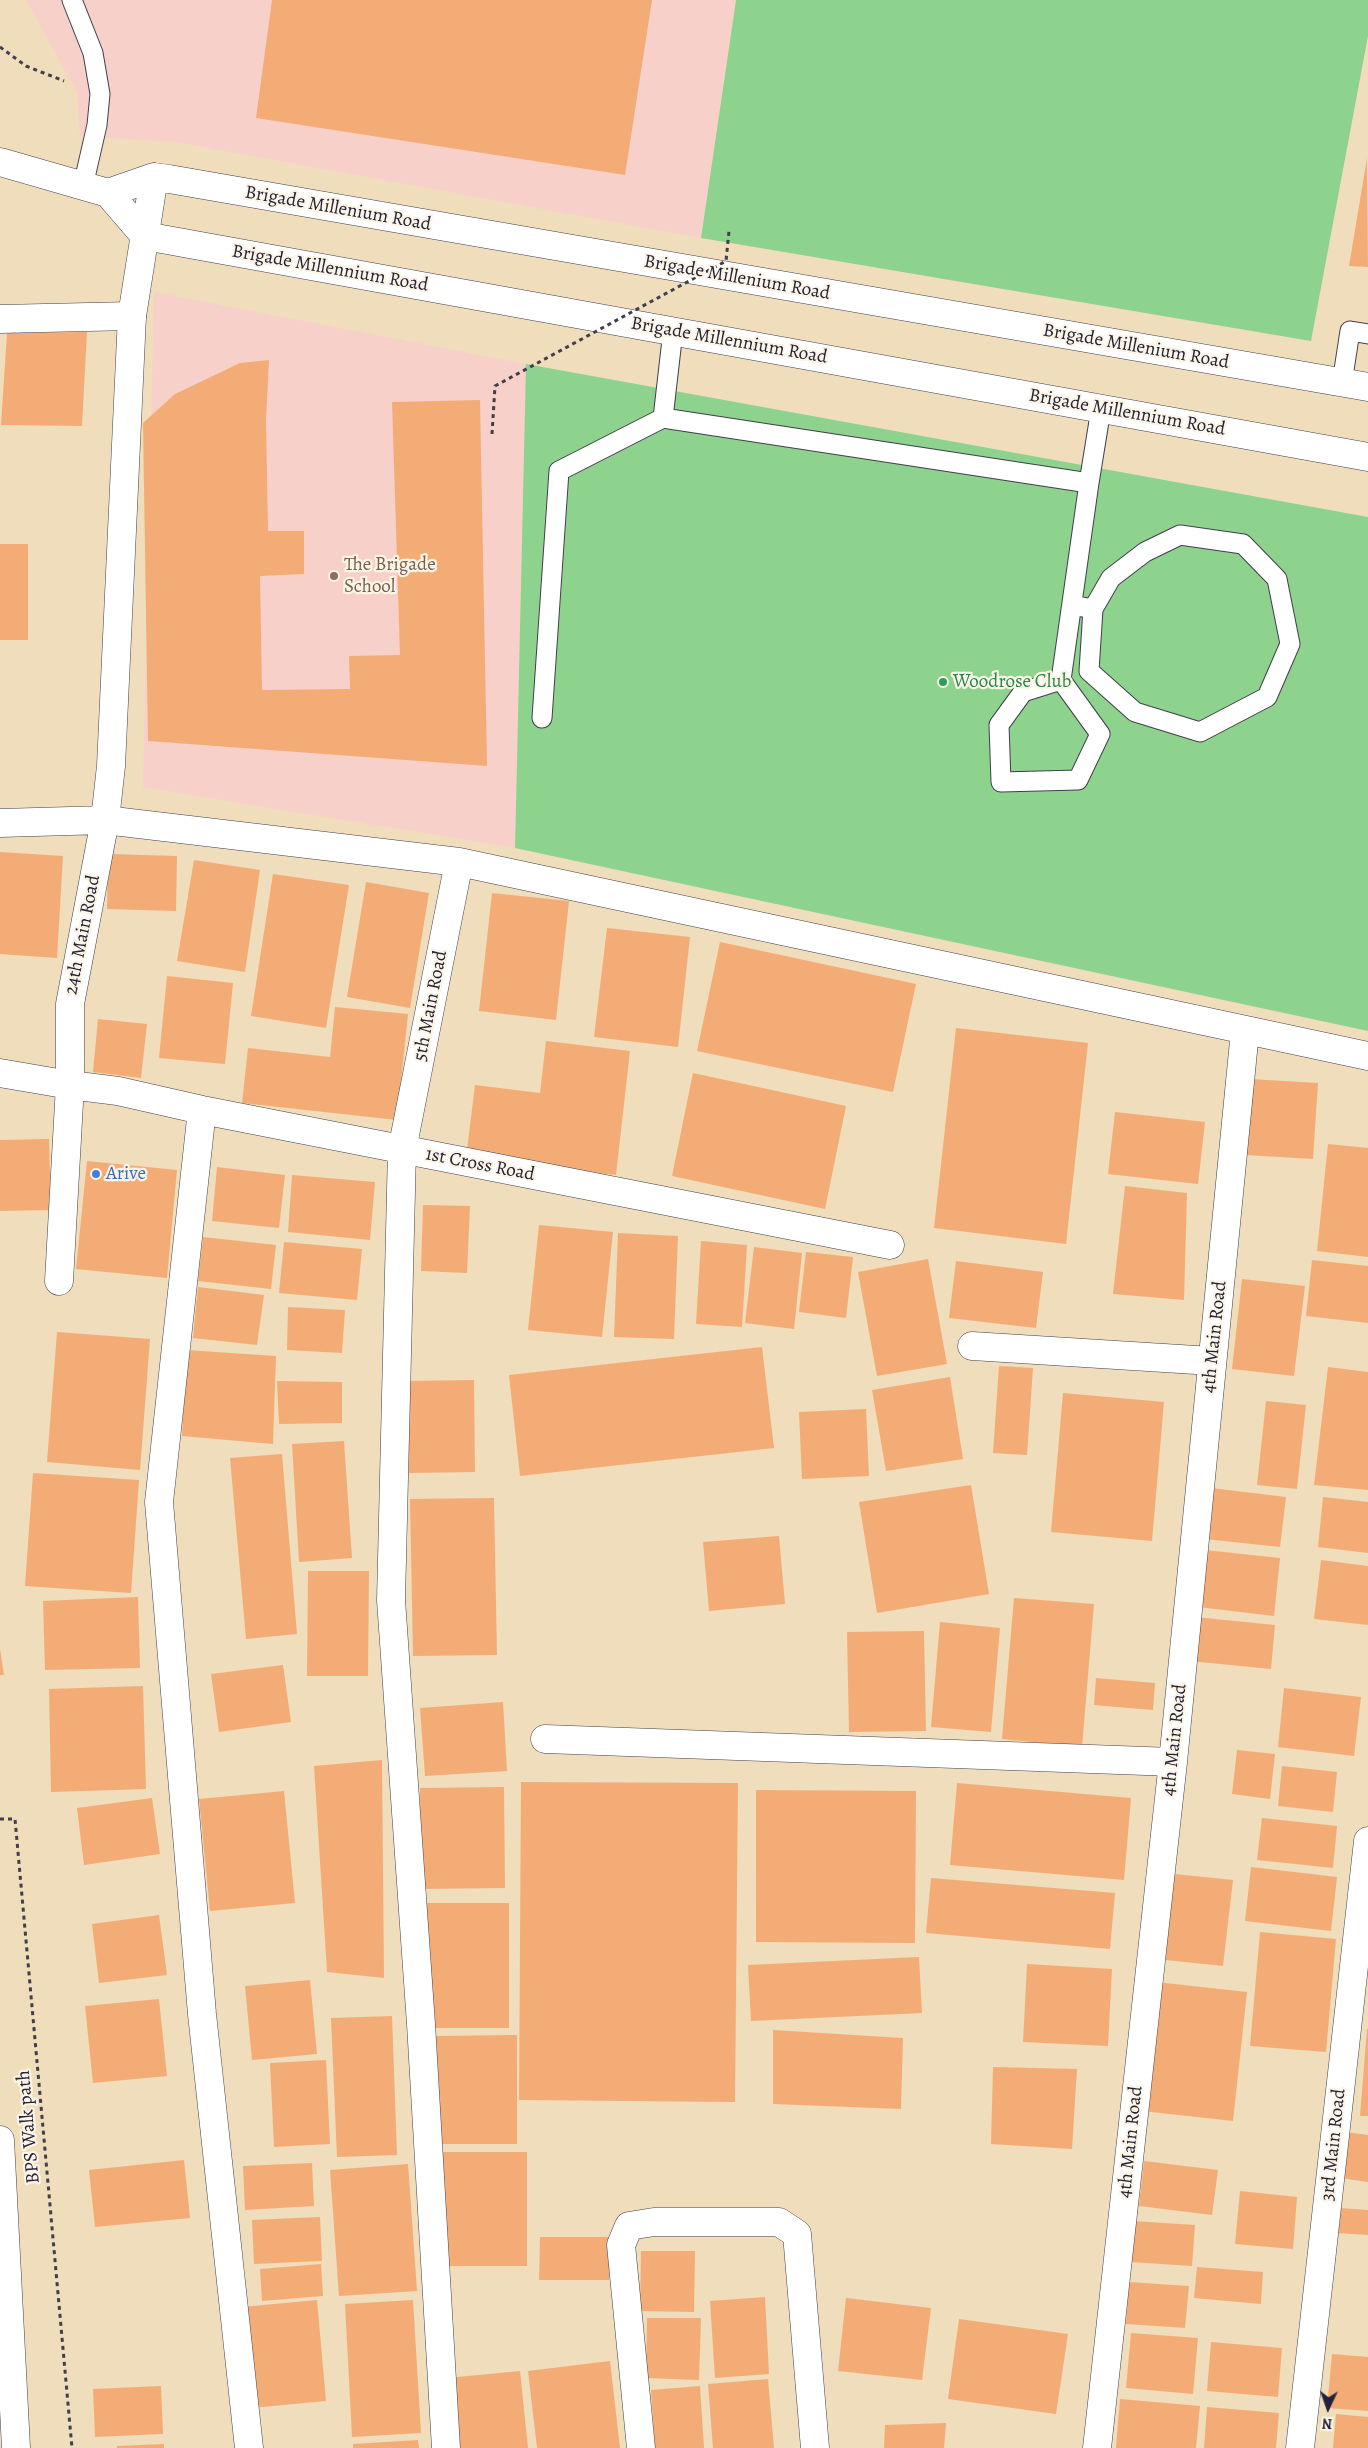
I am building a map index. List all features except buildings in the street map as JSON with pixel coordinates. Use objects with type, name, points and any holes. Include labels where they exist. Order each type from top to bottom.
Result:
[{"type":"street","points":[[0,162],[96,189],[145,236]]},
{"type":"street","name":"Brigade Millenium Road","points":[[96,189],[154,177],[1368,387]]},
{"type":"street","name":"24th Main Road","points":[[58,1281],[70,1085],[70,1004],[105,820],[111,766],[132,316],[154,177]]},
{"type":"street","name":"Brigade Millennium Road","points":[[145,236],[1368,456]]},
{"type":"street","points":[[0,319],[132,316]]},
{"type":"street","points":[[0,823],[105,820],[460,862],[1368,1056]]},
{"type":"street","name":"5th Main Road","points":[[446,2448],[420,2014],[391,1600],[402,1150],[460,862]]},
{"type":"street","name":"4th Main Road","points":[[1097,2448],[1173,1762],[1245,1031]]},
{"type":"street","points":[[0,1073],[70,1085]]},
{"type":"street","name":"1st Cross Road","points":[[70,1085],[118,1091],[202,1110],[402,1150],[890,1245]]},
{"type":"street","points":[[202,1110],[159,1502],[202,2014],[249,2448]]},
{"type":"street","points":[[972,1346],[1212,1361]]},
{"type":"street","points":[[545,1739],[1173,1762]]},
{"type":"street","name":"3rd Main Road","points":[[1300,2448],[1368,1841]]},
{"type":"street","points":[[0,2140],[16,2448]]},
{"type":"street","points":[[641,2448],[621,2245],[629,2226],[654,2222],[780,2222],[797,2234],[814,2448]]},
{"type":"lane","points":[[72,0],[93,53],[100,94],[97,125],[96,189]]},
{"type":"lane","points":[[663,418],[673,331]]},
{"type":"lane","points":[[1342,383],[1350,331],[1368,334]]},
{"type":"lane","points":[[1061,680],[1023,692],[999,725],[1001,782],[1078,780],[1100,734],[1061,680],[1101,408]]},
{"type":"lane","points":[[542,718],[559,471],[663,418],[1090,482]]},
{"type":"lane","points":[[1180,535],[1243,544],[1277,579],[1290,644],[1267,697],[1200,732],[1135,712],[1089,671],[1093,609],[1111,578],[1144,552],[1180,535]]},
{"type":"lane","points":[[1072,605],[1093,609]]},
{"type":"path","points":[[0,47],[26,66],[100,94]]},
{"type":"path","points":[[492,434],[495,386],[726,261],[730,231]]},
{"type":"path","name":"BPS Walk path","points":[[0,1819],[15,1818],[72,2448]]},
{"type":"shaded area","points":[[26,0],[736,0],[701,238],[176,142],[80,136],[77,92]]},
{"type":"shaded area","name":"The Brigade School","points":[[154,292],[526,364],[515,848],[143,787]]},
{"type":"green space","points":[[736,0],[1368,0],[1368,36],[1311,341],[701,238]]},
{"type":"green space","name":"Woodrose Club","points":[[526,364],[1368,517],[1368,1031],[515,848]]},
{"type":"place","name":"The Brigade School","points":[[334,576]]},
{"type":"place","name":"Woodrose Club","points":[[943,682]]},
{"type":"place","name":"Arive","points":[[96,1174]]}]
